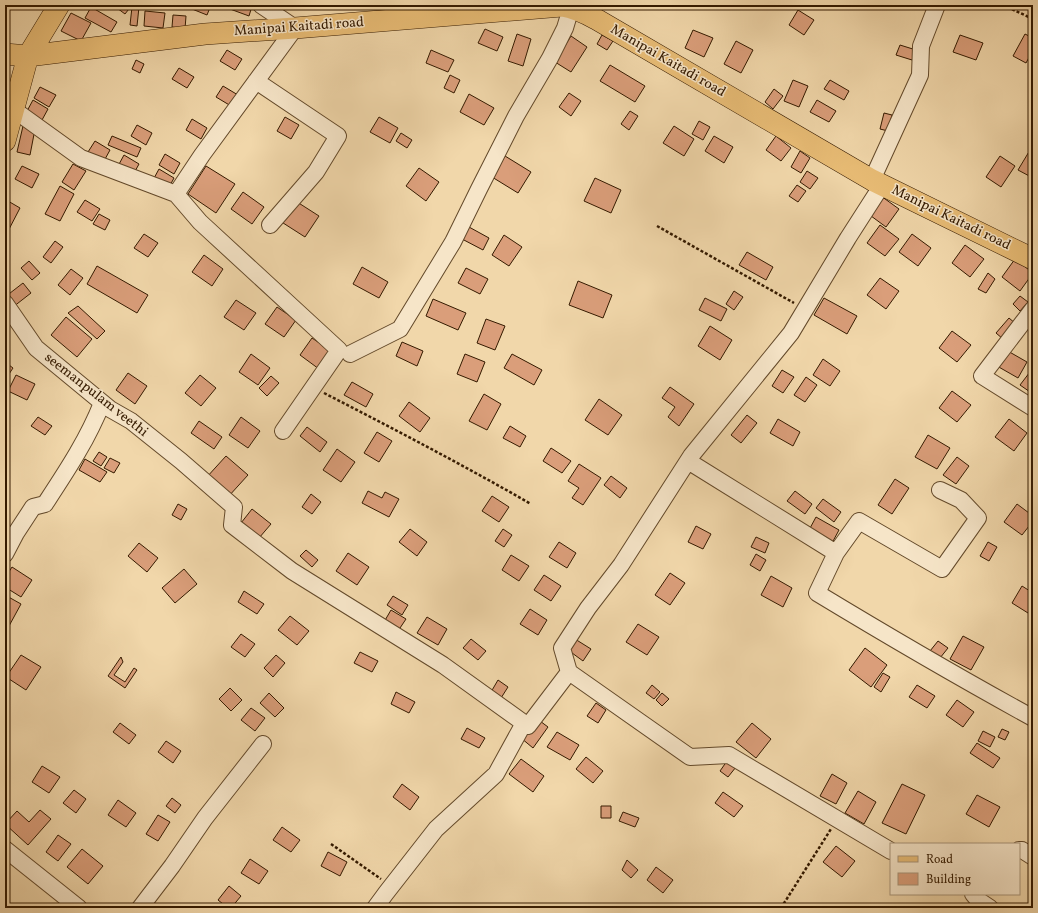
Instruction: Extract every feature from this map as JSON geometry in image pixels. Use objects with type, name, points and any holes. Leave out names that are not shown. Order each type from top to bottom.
[{"type":"main road","points":[[5,141],[28,56],[59,5]]},
{"type":"main road","name":"Manipai Kaitadi road","points":[[5,54],[28,56],[205,34],[562,6],[573,7],[877,182],[1033,258]]},
{"type":"street","points":[[176,194],[202,155],[295,28],[261,5]]},
{"type":"street","points":[[890,849],[729,755],[690,757],[569,672],[562,648],[588,608],[621,565],[688,461],[791,333],[848,238],[877,182],[920,75],[921,46],[937,5]]},
{"type":"street","points":[[350,354],[400,329],[454,242],[516,116],[550,58],[565,28],[573,7]]},
{"type":"street","points":[[256,81],[338,136],[316,172],[270,225]]},
{"type":"street","points":[[13,109],[81,158],[176,194],[200,222],[339,350],[283,431]]},
{"type":"street","name":"seemanpulam veethi","points":[[5,303],[36,348],[102,403],[131,421],[181,461],[234,507],[232,525],[292,570],[443,665],[524,724]]},
{"type":"street","points":[[1033,309],[982,376],[1033,408]]},
{"type":"street","points":[[5,554],[16,533],[33,507],[45,504],[74,458],[98,414],[102,403]]},
{"type":"street","points":[[688,461],[836,554]]},
{"type":"street","points":[[940,490],[961,500],[978,518],[942,569],[859,521],[836,554],[818,593],[981,690],[1033,718]]},
{"type":"street","points":[[375,908],[436,829],[496,774],[524,724],[528,726],[569,672]]},
{"type":"street","points":[[140,908],[172,866],[205,818],[263,744]]},
{"type":"street","points":[[5,849],[79,908]]},
{"type":"street","points":[[1020,850],[1033,857]]},
{"type":"street","points":[[974,895],[978,900],[990,908]]},
{"type":"path","points":[[1003,5],[1033,19]]},
{"type":"path","points":[[657,226],[805,309]]},
{"type":"path","points":[[313,387],[497,484],[531,504]]},
{"type":"path","points":[[781,908],[838,819]]},
{"type":"path","points":[[331,844],[391,887]]},
{"type":"building","points":[[119,5],[132,5],[125,14],[117,8]]},
{"type":"building","points":[[194,5],[211,5],[207,15],[192,9]]},
{"type":"building","points":[[231,5],[252,6],[249,16],[230,9]]},
{"type":"building","points":[[91,7],[117,22],[111,32],[85,18]]},
{"type":"building","points":[[132,7],[139,7],[137,26],[130,25]]},
{"type":"building","points":[[798,10],[814,20],[804,35],[789,25]]},
{"type":"building","points":[[145,11],[165,13],[163,28],[144,26]]},
{"type":"building","points":[[71,13],[91,23],[81,41],[61,31]]},
{"type":"building","points":[[173,15],[186,16],[185,29],[172,27]]},
{"type":"building","points":[[485,29],[503,37],[497,51],[478,43]]},
{"type":"building","points":[[693,30],[713,38],[704,57],[685,48]]},
{"type":"building","points":[[517,34],[531,39],[523,66],[508,61]]},
{"type":"building","points":[[1025,34],[1033,38],[1033,50],[1026,63],[1013,56]]},
{"type":"building","points":[[602,35],[613,41],[607,50],[597,44]]},
{"type":"building","points":[[960,35],[983,43],[976,60],[953,52]]},
{"type":"building","points":[[571,36],[587,47],[571,72],[555,62]]},
{"type":"building","points":[[736,41],[753,50],[741,73],[724,64]]},
{"type":"building","points":[[900,45],[916,50],[912,60],[896,55]]},
{"type":"building","points":[[227,50],[242,59],[235,70],[220,61]]},
{"type":"building","points":[[431,50],[454,60],[448,72],[426,63]]},
{"type":"building","points":[[136,60],[144,64],[140,73],[132,69]]},
{"type":"building","points":[[610,65],[645,86],[635,102],[600,81]]},
{"type":"building","points":[[179,68],[194,77],[187,88],[172,79]]},
{"type":"building","points":[[450,75],[460,80],[454,93],[444,88]]},
{"type":"building","points":[[793,80],[808,86],[799,107],[784,101]]},
{"type":"building","points":[[830,80],[849,91],[844,100],[824,89]]},
{"type":"building","points":[[223,86],[238,95],[231,106],[216,97]]},
{"type":"building","points":[[40,87],[56,95],[49,107],[34,98]]},
{"type":"building","points":[[774,89],[783,96],[773,109],[765,102]]},
{"type":"building","points":[[569,93],[581,101],[571,116],[559,107]]},
{"type":"building","points":[[469,94],[494,108],[484,125],[460,112]]},
{"type":"building","points":[[33,100],[48,109],[42,120],[27,111]]},
{"type":"building","points":[[817,100],[836,111],[829,122],[810,112]]},
{"type":"building","points":[[630,111],[638,116],[629,130],[621,124]]},
{"type":"building","points":[[884,113],[892,115],[888,131],[880,129]]},
{"type":"building","points":[[285,117],[299,125],[291,139],[277,131]]},
{"type":"building","points":[[379,117],[398,128],[390,143],[370,132]]},
{"type":"building","points":[[192,119],[207,128],[201,139],[186,130]]},
{"type":"building","points":[[699,121],[710,127],[703,140],[692,134]]},
{"type":"building","points":[[137,125],[152,133],[146,145],[131,136]]},
{"type":"building","points":[[23,126],[35,129],[30,155],[17,152]]},
{"type":"building","points":[[674,126],[694,139],[684,156],[663,143]]},
{"type":"building","points":[[401,133],[412,140],[407,148],[396,141]]},
{"type":"building","points":[[112,136],[141,148],[137,157],[108,145]]},
{"type":"building","points":[[714,136],[733,147],[724,163],[705,151]]},
{"type":"building","points":[[776,136],[791,148],[781,161],[766,150]]},
{"type":"building","points":[[95,141],[110,150],[104,161],[88,152]]},
{"type":"building","points":[[1033,145],[1033,178],[1018,170]]},
{"type":"building","points":[[800,151],[810,158],[801,173],[791,167]]},
{"type":"building","points":[[165,154],[180,163],[174,174],[159,165]]},
{"type":"building","points":[[124,155],[139,164],[133,175],[118,166]]},
{"type":"building","points":[[505,156],[531,172],[518,193],[492,177]]},
{"type":"building","points":[[1000,156],[1015,166],[1001,187],[986,177]]},
{"type":"building","points":[[73,164],[86,171],[74,190],[62,182]]},
{"type":"building","points":[[22,166],[39,174],[32,188],[15,179]]},
{"type":"building","points":[[206,166],[235,184],[216,213],[188,194]]},
{"type":"building","points":[[419,168],[439,182],[426,201],[406,186]]},
{"type":"building","points":[[159,169],[174,178],[168,189],[153,180]]},
{"type":"building","points":[[807,171],[818,178],[810,189],[800,182]]},
{"type":"building","points":[[595,178],[621,190],[611,213],[584,201]]},
{"type":"building","points":[[797,185],[806,191],[798,202],[789,196]]},
{"type":"building","points":[[60,186],[74,194],[60,221],[45,214]]},
{"type":"building","points":[[243,192],[264,207],[252,224],[231,209]]},
{"type":"building","points":[[881,196],[899,209],[886,227],[867,213]]},
{"type":"building","points":[[85,200],[100,209],[92,221],[77,212]]},
{"type":"building","points":[[294,200],[319,216],[305,237],[280,221]]},
{"type":"building","points":[[8,201],[20,208],[6,235],[5,207]]},
{"type":"building","points":[[99,214],[110,220],[105,230],[93,224]]},
{"type":"building","points":[[880,225],[899,239],[885,256],[867,243]]},
{"type":"building","points":[[469,227],[489,238],[483,250],[462,239]]},
{"type":"building","points":[[144,234],[158,243],[148,257],[134,248]]},
{"type":"building","points":[[912,234],[931,248],[918,266],[899,252]]},
{"type":"building","points":[[504,235],[522,247],[509,266],[492,255]]},
{"type":"building","points":[[55,241],[63,247],[51,263],[43,257]]},
{"type":"building","points":[[965,245],[984,259],[970,277],[952,263]]},
{"type":"building","points":[[747,252],[773,267],[766,280],[739,265]]},
{"type":"building","points":[[204,255],[223,269],[212,286],[192,272]]},
{"type":"building","points":[[1015,259],[1033,273],[1020,291],[1002,277]]},
{"type":"building","points":[[29,261],[40,273],[32,280],[21,268]]},
{"type":"building","points":[[97,266],[148,295],[137,313],[87,284]]},
{"type":"building","points":[[362,267],[388,282],[379,298],[353,284]]},
{"type":"building","points":[[466,268],[488,279],[480,294],[458,283]]},
{"type":"building","points":[[71,269],[83,278],[70,295],[58,285]]},
{"type":"building","points":[[988,273],[995,279],[986,293],[978,289]]},
{"type":"building","points":[[880,278],[899,291],[886,309],[867,295]]},
{"type":"building","points":[[578,281],[612,295],[603,318],[569,305]]},
{"type":"building","points":[[23,283],[31,293],[13,307],[5,297]]},
{"type":"building","points":[[734,291],[743,297],[734,310],[726,304]]},
{"type":"building","points":[[1020,296],[1028,302],[1020,311],[1013,304]]},
{"type":"building","points":[[705,298],[727,309],[721,321],[699,310]]},
{"type":"building","points":[[824,298],[857,316],[847,334],[814,315]]},
{"type":"building","points":[[433,299],[466,313],[458,330],[426,316]]},
{"type":"building","points":[[236,300],[256,313],[244,330],[224,317]]},
{"type":"building","points":[[78,306],[105,331],[97,339],[68,313]]},
{"type":"building","points":[[277,307],[296,320],[284,337],[265,324]]},
{"type":"building","points":[[66,317],[92,339],[77,357],[51,335]]},
{"type":"building","points":[[1009,318],[1016,324],[1003,339],[996,333]]},
{"type":"building","points":[[486,319],[505,326],[495,350],[477,343]]},
{"type":"building","points":[[710,326],[732,340],[720,360],[698,346]]},
{"type":"building","points":[[952,331],[971,345],[957,362],[939,348]]},
{"type":"building","points":[[312,338],[331,351],[319,369],[300,355]]},
{"type":"building","points":[[402,342],[423,351],[417,366],[396,356]]},
{"type":"building","points":[[1006,350],[1027,362],[1018,378],[997,366]]},
{"type":"building","points":[[251,354],[270,368],[258,385],[239,372]]},
{"type":"building","points":[[465,354],[485,362],[477,382],[457,374]]},
{"type":"building","points":[[512,354],[542,370],[534,385],[504,368]]},
{"type":"building","points":[[823,359],[840,371],[830,386],[813,375]]},
{"type":"building","points":[[5,362],[13,368],[5,380]]},
{"type":"building","points":[[1033,368],[1033,394],[1020,385]]},
{"type":"building","points":[[782,370],[794,377],[783,393],[772,386]]},
{"type":"building","points":[[128,373],[147,386],[135,404],[116,390]]},
{"type":"building","points":[[16,375],[35,384],[27,400],[8,391]]},
{"type":"building","points":[[200,375],[216,388],[201,406],[185,393]]},
{"type":"building","points":[[271,376],[279,383],[267,396],[259,388]]},
{"type":"building","points":[[806,377],[817,385],[805,402],[794,395]]},
{"type":"building","points":[[352,382],[373,394],[366,407],[344,395]]},
{"type":"building","points":[[670,387],[694,404],[679,426],[668,417],[675,407],[662,398]]},
{"type":"building","points":[[952,391],[971,405],[957,422],[939,408]]},
{"type":"building","points":[[484,394],[501,404],[487,430],[469,421]]},
{"type":"building","points":[[599,399],[622,415],[608,435],[585,420]]},
{"type":"building","points":[[409,402],[430,418],[420,432],[399,416]]},
{"type":"building","points":[[747,415],[757,423],[741,443],[731,435]]},
{"type":"building","points":[[38,417],[52,426],[45,435],[31,426]]},
{"type":"building","points":[[241,417],[260,431],[248,448],[229,435]]},
{"type":"building","points":[[778,419],[800,432],[793,446],[770,433]]},
{"type":"building","points":[[1009,419],[1027,433],[1014,451],[995,437]]},
{"type":"building","points":[[199,421],[222,437],[214,449],[191,433]]},
{"type":"building","points":[[510,426],[526,436],[520,447],[503,438]]},
{"type":"building","points":[[307,427],[327,442],[320,452],[300,436]]},
{"type":"building","points":[[377,432],[392,441],[379,462],[364,453]]},
{"type":"building","points":[[928,435],[950,448],[937,469],[915,457]]},
{"type":"building","points":[[551,448],[571,461],[562,473],[543,461]]},
{"type":"building","points":[[337,449],[355,462],[341,482],[323,470]]},
{"type":"building","points":[[99,452],[107,457],[101,466],[93,461]]},
{"type":"building","points":[[226,456],[248,475],[228,497],[206,478]]},
{"type":"building","points":[[957,457],[969,466],[956,484],[943,475]]},
{"type":"building","points":[[110,458],[120,463],[114,473],[104,468]]},
{"type":"building","points":[[85,459],[107,472],[100,482],[79,470]]},
{"type":"building","points":[[579,464],[601,478],[583,505],[572,498],[579,488],[568,481]]},
{"type":"building","points":[[611,476],[627,488],[620,498],[604,485]]},
{"type":"building","points":[[895,479],[909,488],[892,514],[878,505]]},
{"type":"building","points":[[368,491],[382,498],[385,492],[399,499],[389,517],[362,503]]},
{"type":"building","points":[[795,491],[812,504],[805,514],[787,501]]},
{"type":"building","points":[[311,494],[321,502],[312,514],[302,507]]},
{"type":"building","points":[[492,496],[509,507],[499,522],[482,511]]},
{"type":"building","points":[[823,499],[841,512],[834,522],[816,508]]},
{"type":"building","points":[[178,504],[187,509],[181,520],[172,515]]},
{"type":"building","points":[[1017,504],[1033,516],[1033,521],[1022,535],[1004,522]]},
{"type":"building","points":[[252,509],[271,524],[259,538],[241,523]]},
{"type":"building","points":[[816,517],[839,530],[832,543],[809,530]]},
{"type":"building","points":[[696,526],[711,534],[703,549],[688,542]]},
{"type":"building","points":[[410,529],[427,542],[417,556],[399,542]]},
{"type":"building","points":[[503,529],[512,535],[504,547],[495,541]]},
{"type":"building","points":[[756,537],[769,543],[765,553],[751,547]]},
{"type":"building","points":[[559,542],[576,553],[567,568],[549,557]]},
{"type":"building","points":[[988,542],[997,547],[989,561],[980,556]]},
{"type":"building","points":[[139,543],[158,558],[147,572],[128,556]]},
{"type":"building","points":[[306,550],[318,560],[312,567],[300,556]]},
{"type":"building","points":[[348,553],[369,567],[357,585],[336,571]]},
{"type":"building","points":[[756,554],[766,560],[760,571],[750,565]]},
{"type":"building","points":[[511,555],[529,566],[519,581],[502,570]]},
{"type":"building","points":[[12,567],[32,580],[21,597],[5,587],[5,578]]},
{"type":"building","points":[[184,569],[197,584],[175,603],[162,588]]},
{"type":"building","points":[[670,573],[685,583],[670,605],[655,595]]},
{"type":"building","points":[[544,575],[561,586],[551,601],[534,590]]},
{"type":"building","points":[[771,576],[792,588],[783,607],[761,595]]},
{"type":"building","points":[[1022,586],[1033,593],[1033,605],[1028,613],[1012,603]]},
{"type":"building","points":[[244,591],[264,604],[257,614],[238,602]]},
{"type":"building","points":[[5,595],[21,604],[9,626],[5,624]]},
{"type":"building","points":[[393,596],[408,605],[402,615],[387,605]]},
{"type":"building","points":[[530,609],[547,620],[538,635],[520,624]]},
{"type":"building","points":[[391,610],[406,619],[398,631],[384,622]]},
{"type":"building","points":[[290,616],[309,631],[297,645],[278,630]]},
{"type":"building","points":[[427,617],[447,629],[438,645],[417,633]]},
{"type":"building","points":[[638,624],[659,637],[647,655],[626,642]]},
{"type":"building","points":[[241,634],[255,644],[245,657],[231,647]]},
{"type":"building","points":[[963,636],[984,647],[971,670],[950,659]]},
{"type":"building","points":[[471,639],[486,651],[478,660],[463,648]]},
{"type":"building","points":[[575,639],[591,649],[583,661],[568,650]]},
{"type":"building","points":[[938,641],[948,648],[940,658],[930,651]]},
{"type":"building","points":[[865,648],[887,665],[871,687],[849,670]]},
{"type":"building","points":[[360,652],[378,661],[372,672],[354,663]]},
{"type":"building","points":[[21,655],[41,667],[26,690],[6,677]]},
{"type":"building","points":[[276,655],[285,663],[273,677],[264,668]]},
{"type":"building","points":[[121,657],[123,662],[114,675],[125,682],[134,668],[137,670],[125,688],[108,676]]},
{"type":"building","points":[[883,673],[890,677],[881,692],[874,687]]},
{"type":"building","points":[[498,680],[508,687],[501,698],[491,692]]},
{"type":"building","points":[[652,685],[660,692],[654,699],[646,693]]},
{"type":"building","points":[[917,685],[935,696],[927,708],[909,697]]},
{"type":"building","points":[[230,688],[242,700],[231,711],[219,699]]},
{"type":"building","points":[[396,692],[415,702],[409,713],[391,704]]},
{"type":"building","points":[[269,693],[284,708],[275,717],[260,703]]},
{"type":"building","points":[[662,693],[669,699],[662,706],[656,700]]},
{"type":"building","points":[[957,700],[974,712],[963,727],[946,715]]},
{"type":"building","points":[[596,703],[606,710],[598,723],[587,716]]},
{"type":"building","points":[[251,708],[265,718],[255,731],[241,720]]},
{"type":"building","points":[[536,718],[548,727],[533,748],[521,738]]},
{"type":"building","points":[[120,723],[136,735],[129,744],[113,732]]},
{"type":"building","points":[[752,723],[771,739],[756,758],[736,742]]},
{"type":"building","points":[[467,728],[485,738],[479,748],[461,739]]},
{"type":"building","points":[[1002,729],[1009,732],[1005,740],[998,737]]},
{"type":"building","points":[[983,731],[995,737],[990,747],[978,741]]},
{"type":"building","points":[[557,732],[579,745],[570,760],[547,747]]},
{"type":"building","points":[[166,741],[181,751],[173,763],[158,752]]},
{"type":"building","points":[[977,743],[1000,758],[993,768],[970,753]]},
{"type":"building","points":[[586,757],[603,771],[593,783],[576,769]]},
{"type":"building","points":[[521,759],[544,776],[533,792],[509,774]]},
{"type":"building","points":[[727,761],[736,767],[728,777],[720,771]]},
{"type":"building","points":[[42,766],[60,777],[49,793],[32,782]]},
{"type":"building","points":[[832,774],[847,783],[836,804],[820,796]]},
{"type":"building","points":[[402,784],[419,797],[410,810],[393,797]]},
{"type":"building","points":[[902,784],[925,795],[906,834],[882,823]]},
{"type":"building","points":[[74,790],[86,799],[76,813],[63,803]]},
{"type":"building","points":[[858,791],[876,802],[864,824],[845,813]]},
{"type":"building","points":[[723,792],[743,806],[734,817],[715,803]]},
{"type":"building","points":[[977,795],[1000,807],[989,827],[966,814]]},
{"type":"building","points":[[172,798],[181,805],[175,813],[166,806]]},
{"type":"building","points":[[118,800],[136,813],[126,827],[108,815]]},
{"type":"building","points":[[601,806],[611,806],[611,818],[601,818]]},
{"type":"building","points":[[40,810],[51,819],[28,845],[5,824],[17,811],[29,822]]},
{"type":"building","points":[[623,812],[639,818],[635,827],[619,821]]},
{"type":"building","points":[[158,815],[170,822],[158,841],[146,834]]},
{"type":"building","points":[[282,827],[300,840],[291,852],[273,840]]},
{"type":"building","points":[[58,835],[71,844],[58,861],[46,852]]},
{"type":"building","points":[[836,846],[855,861],[842,877],[823,862]]},
{"type":"building","points":[[82,849],[103,866],[88,884],[67,867]]},
{"type":"building","points":[[328,852],[347,862],[340,876],[321,866]]},
{"type":"building","points":[[250,859],[268,871],[259,884],[241,873]]},
{"type":"building","points":[[627,860],[638,870],[631,878],[622,870]]},
{"type":"building","points":[[656,867],[673,880],[663,893],[647,880]]},
{"type":"building","points":[[229,886],[241,896],[231,908],[228,908],[218,900]]}]
